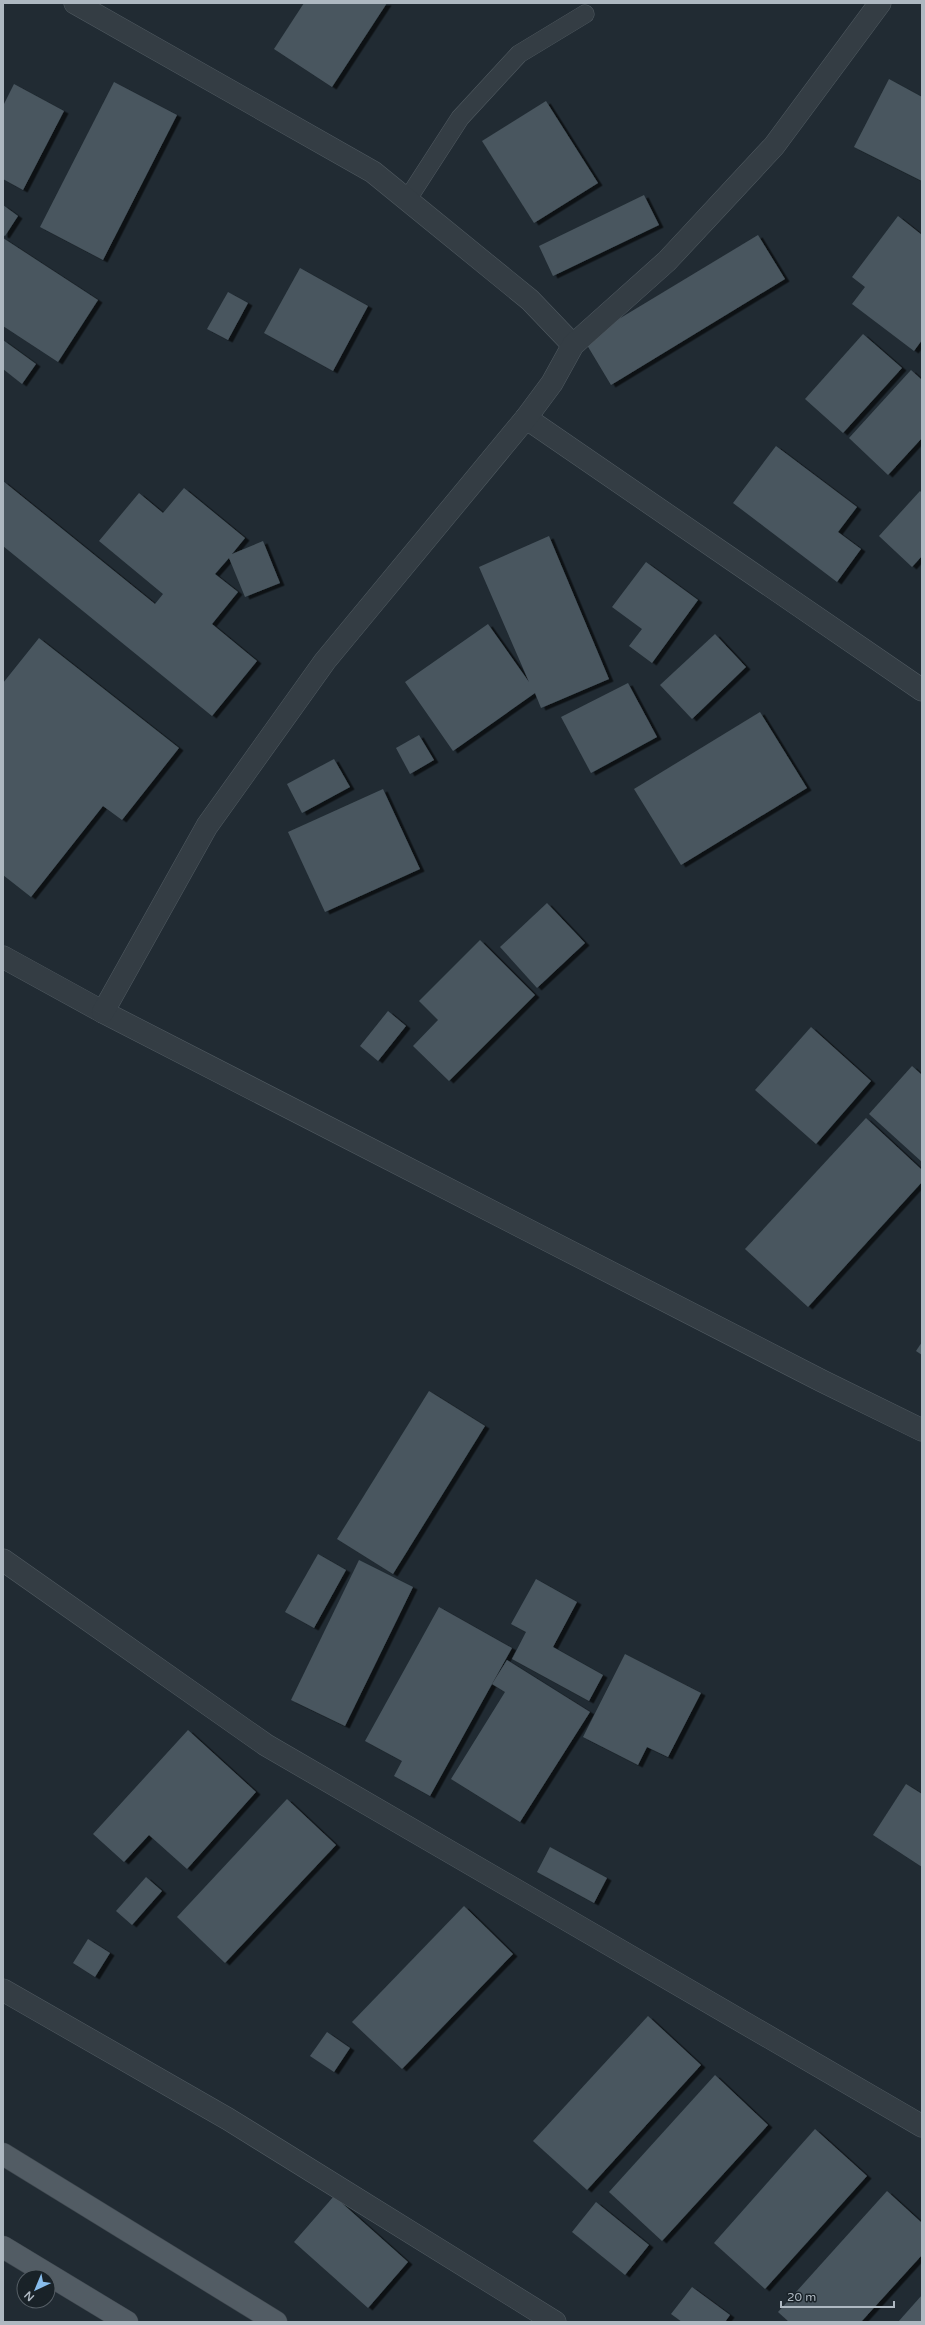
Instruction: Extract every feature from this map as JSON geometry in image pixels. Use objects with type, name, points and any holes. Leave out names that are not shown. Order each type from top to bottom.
[{"type":"main road","points":[[3,2154],[276,2322]]},
{"type":"main road","points":[[3,2246],[127,2322]]},
{"type":"street","points":[[75,3],[373,172],[530,300],[573,345]]},
{"type":"street","points":[[103,1012],[207,826],[325,661],[526,418],[552,383],[573,345],[667,262],[774,146],[880,3]]},
{"type":"street","points":[[526,418],[922,690]]},
{"type":"street","points":[[3,957],[103,1012],[822,1381],[922,1430]]},
{"type":"street","points":[[3,1560],[266,1745],[922,2126]]},
{"type":"street","points":[[3,1990],[228,2119],[555,2322]]},
{"type":"lane","points":[[407,200],[460,118],[519,54],[585,14]]},
{"type":"building","points":[[304,3],[387,3],[332,87],[274,49]]},
{"type":"building","points":[[889,79],[922,97],[922,181],[854,147]]},
{"type":"building","points":[[114,82],[177,115],[103,260],[40,227]]},
{"type":"building","points":[[14,84],[64,111],[23,190],[3,179],[3,106]]},
{"type":"building","points":[[546,101],[598,183],[534,223],[482,141]]},
{"type":"building","points":[[644,195],[659,225],[553,276],[539,246]]},
{"type":"building","points":[[3,205],[18,216],[5,236],[3,235]]},
{"type":"building","points":[[898,216],[922,235],[922,340],[914,351],[852,304],[865,287],[852,277]]},
{"type":"building","points":[[758,235],[785,279],[611,385],[584,340]]},
{"type":"building","points":[[3,238],[98,300],[58,362],[3,326]]},
{"type":"building","points":[[300,268],[368,306],[333,371],[264,333]]},
{"type":"building","points":[[228,292],[248,303],[228,340],[207,329]]},
{"type":"building","points":[[863,334],[902,368],[843,433],[805,399]]},
{"type":"building","points":[[3,340],[36,364],[22,384],[3,369]]},
{"type":"building","points":[[911,370],[922,380],[922,438],[888,475],[849,438]]},
{"type":"building","points":[[776,446],[857,507],[838,532],[861,549],[837,582],[733,503]]},
{"type":"building","points":[[3,481],[155,604],[163,594],[99,541],[139,493],[163,513],[184,488],[245,538],[232,554],[263,541],[280,583],[245,597],[229,558],[215,574],[238,592],[212,624],[257,661],[212,716],[3,546]]},
{"type":"building","points":[[920,491],[922,493],[922,556],[912,567],[879,536]]},
{"type":"building","points":[[549,536],[609,679],[541,708],[535,693],[453,751],[405,682],[488,624],[529,682],[479,567]]},
{"type":"building","points":[[646,562],[698,600],[652,663],[629,646],[642,629],[612,607]]},
{"type":"building","points":[[715,634],[746,667],[692,719],[660,685]]},
{"type":"building","points":[[39,638],[179,748],[122,820],[103,806],[31,897],[3,875],[3,683]]},
{"type":"building","points":[[628,683],[657,737],[591,773],[561,717]]},
{"type":"building","points":[[760,712],[807,788],[681,865],[634,789]]},
{"type":"building","points":[[419,735],[434,760],[410,774],[396,748]]},
{"type":"building","points":[[334,759],[350,787],[302,813],[287,784]]},
{"type":"building","points":[[383,789],[420,869],[325,912],[288,832]]},
{"type":"building","points":[[547,903],[585,943],[537,988],[500,947]]},
{"type":"building","points":[[480,940],[535,995],[449,1081],[413,1046],[438,1020],[419,1001]]},
{"type":"building","points":[[388,1011],[406,1026],[378,1061],[360,1046]]},
{"type":"building","points":[[811,1027],[871,1081],[816,1144],[755,1090]]},
{"type":"building","points":[[912,1066],[922,1075],[922,1162],[869,1114]]},
{"type":"building","points":[[866,1118],[922,1170],[922,1182],[808,1307],[745,1249]]},
{"type":"building","points":[[922,1342],[922,1355],[916,1351]]},
{"type":"building","points":[[429,1391],[485,1426],[393,1574],[337,1539]]},
{"type":"building","points":[[318,1554],[346,1570],[314,1628],[285,1612]]},
{"type":"building","points":[[359,1560],[413,1587],[345,1726],[291,1700]]},
{"type":"building","points":[[536,1579],[577,1602],[553,1647],[603,1675],[589,1701],[512,1659],[526,1632],[511,1624]]},
{"type":"building","points":[[439,1607],[512,1648],[430,1796],[394,1776],[402,1761],[365,1741]]},
{"type":"building","points":[[625,1654],[701,1693],[668,1757],[647,1747],[638,1765],[583,1737]]},
{"type":"building","points":[[507,1660],[590,1712],[520,1822],[451,1779],[505,1692],[492,1684]]},
{"type":"building","points":[[188,1730],[256,1792],[187,1869],[149,1835],[124,1862],[93,1834]]},
{"type":"building","points":[[906,1784],[922,1794],[922,1867],[873,1835]]},
{"type":"building","points":[[287,1799],[336,1845],[225,1963],[177,1917]]},
{"type":"building","points":[[550,1847],[607,1878],[594,1903],[537,1872]]},
{"type":"building","points":[[146,1877],[162,1891],[132,1925],[116,1911]]},
{"type":"building","points":[[464,1906],[513,1954],[402,2069],[352,2022]]},
{"type":"building","points":[[88,1939],[110,1953],[95,1977],[73,1963]]},
{"type":"building","points":[[648,2016],[701,2065],[587,2190],[533,2141]]},
{"type":"building","points":[[327,2032],[350,2048],[334,2072],[310,2056]]},
{"type":"building","points":[[715,2075],[768,2125],[662,2241],[609,2192]]},
{"type":"building","points":[[815,2129],[867,2176],[765,2289],[714,2243]]},
{"type":"building","points":[[887,2191],[922,2223],[922,2255],[861,2322],[789,2322],[778,2312]]},
{"type":"building","points":[[334,2196],[408,2262],[368,2308],[294,2242]]},
{"type":"building","points":[[596,2202],[649,2245],[625,2275],[572,2232]]},
{"type":"building","points":[[692,2287],[730,2315],[725,2322],[682,2322],[671,2314]]},
{"type":"building","points":[[922,2295],[922,2322],[898,2322]]}]
